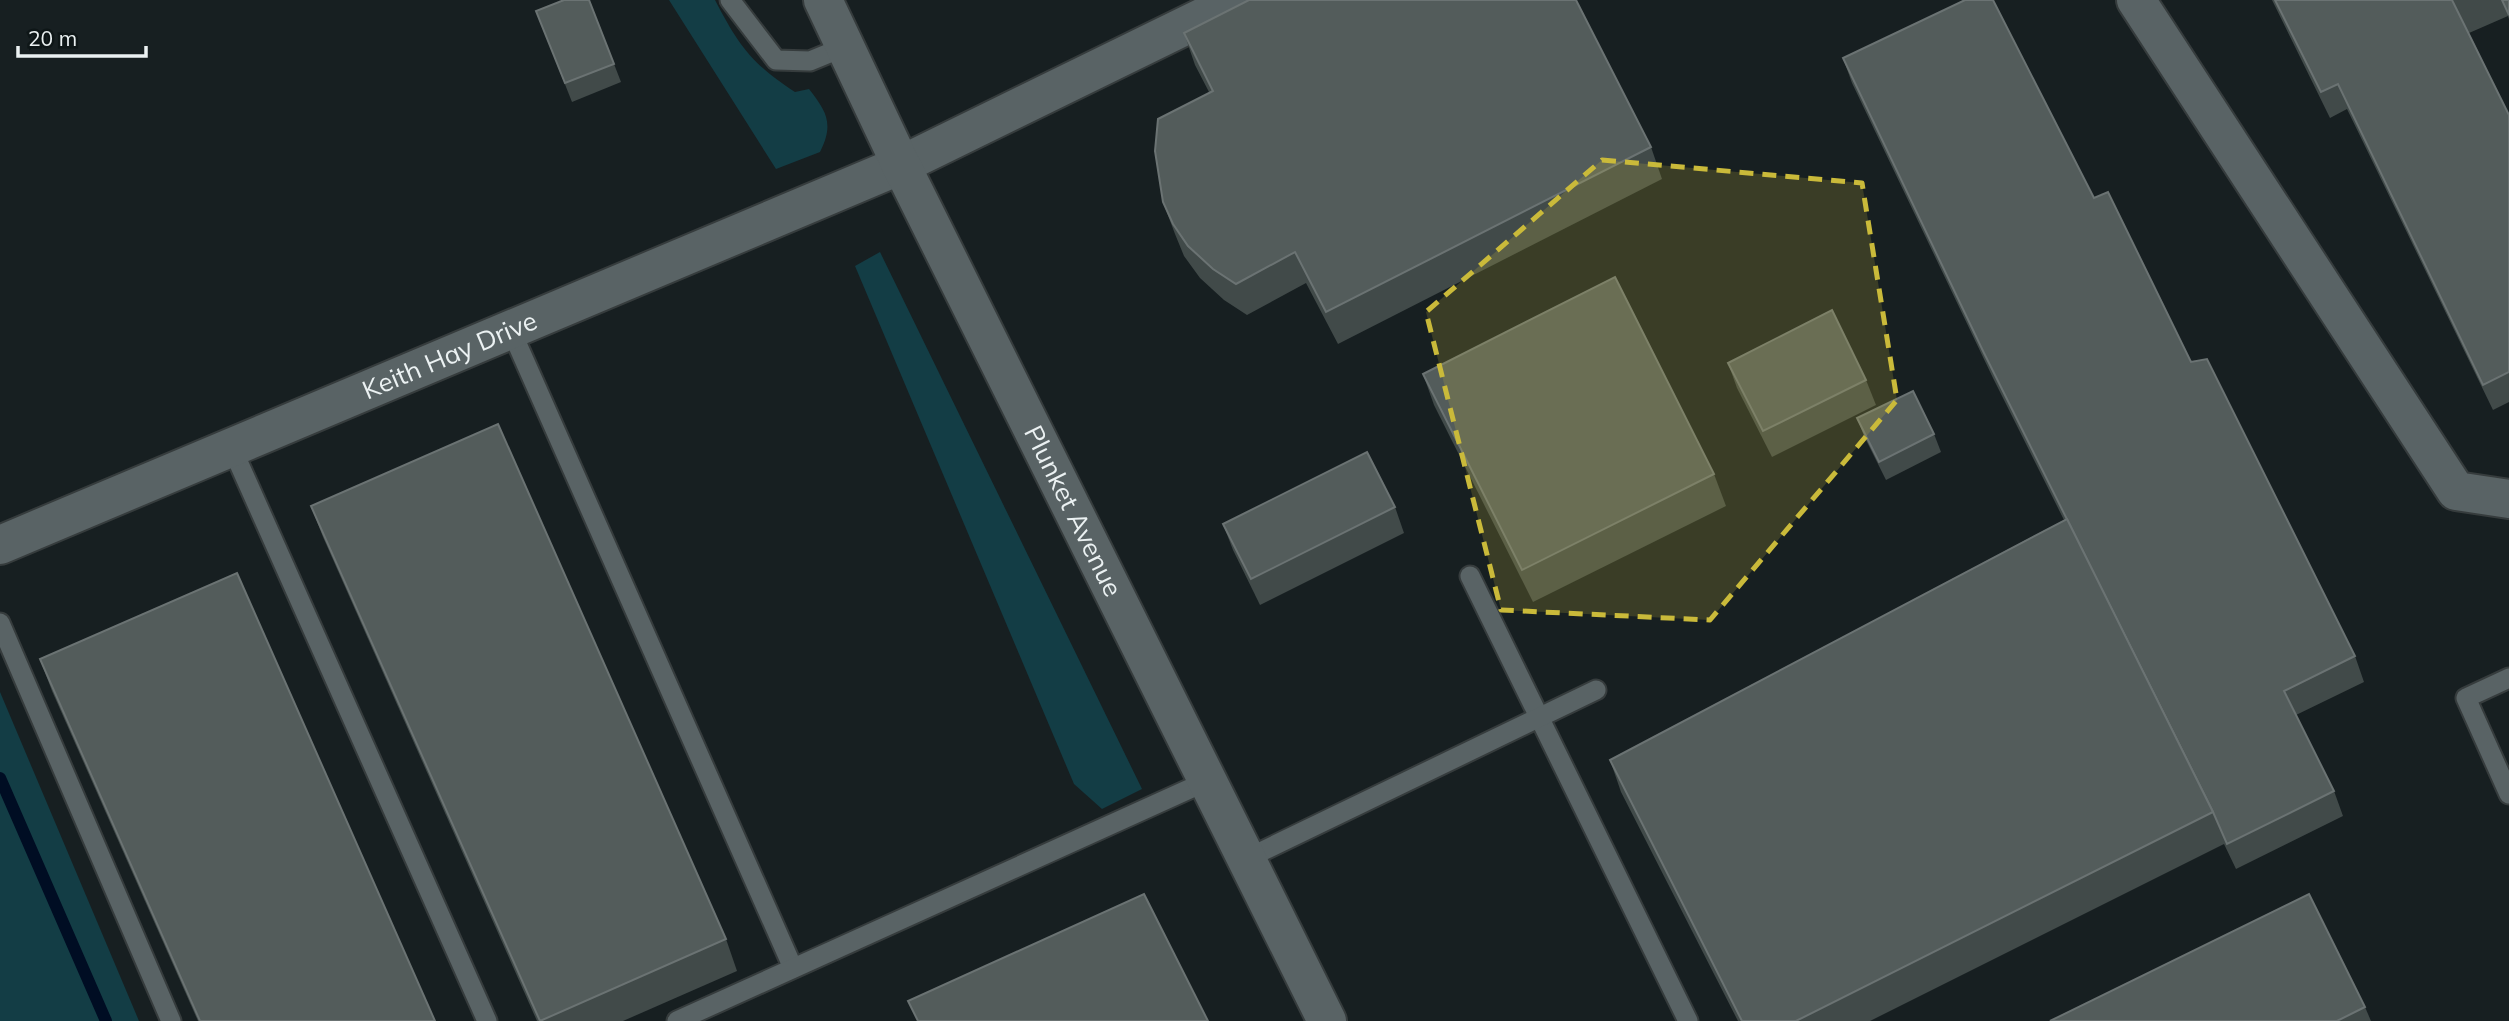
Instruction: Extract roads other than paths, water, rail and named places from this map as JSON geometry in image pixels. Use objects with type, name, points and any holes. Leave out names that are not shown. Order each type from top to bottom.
[{"type":"street","name":"Plunket Avenue","points":[[822,0],[1327,1021]]},
{"type":"street","name":"Keith Hay Drive","points":[[0,545],[901,164],[1238,0]]},
{"type":"street","points":[[2136,0],[2456,491],[2509,499]]},
{"type":"lane","points":[[730,0],[776,60],[810,61],[844,47]]},
{"type":"lane","points":[[511,330],[793,968]]},
{"type":"lane","points":[[232,448],[487,1021]]},
{"type":"lane","points":[[1470,576],[1688,1021]]},
{"type":"lane","points":[[0,623],[171,1021]]},
{"type":"lane","points":[[2509,678],[2466,698],[2509,794]]},
{"type":"lane","points":[[1246,859],[1596,690]]},
{"type":"lane","points":[[677,1021],[1207,781]]},
{"type":"waterway","points":[[0,778],[106,1021]]}]
